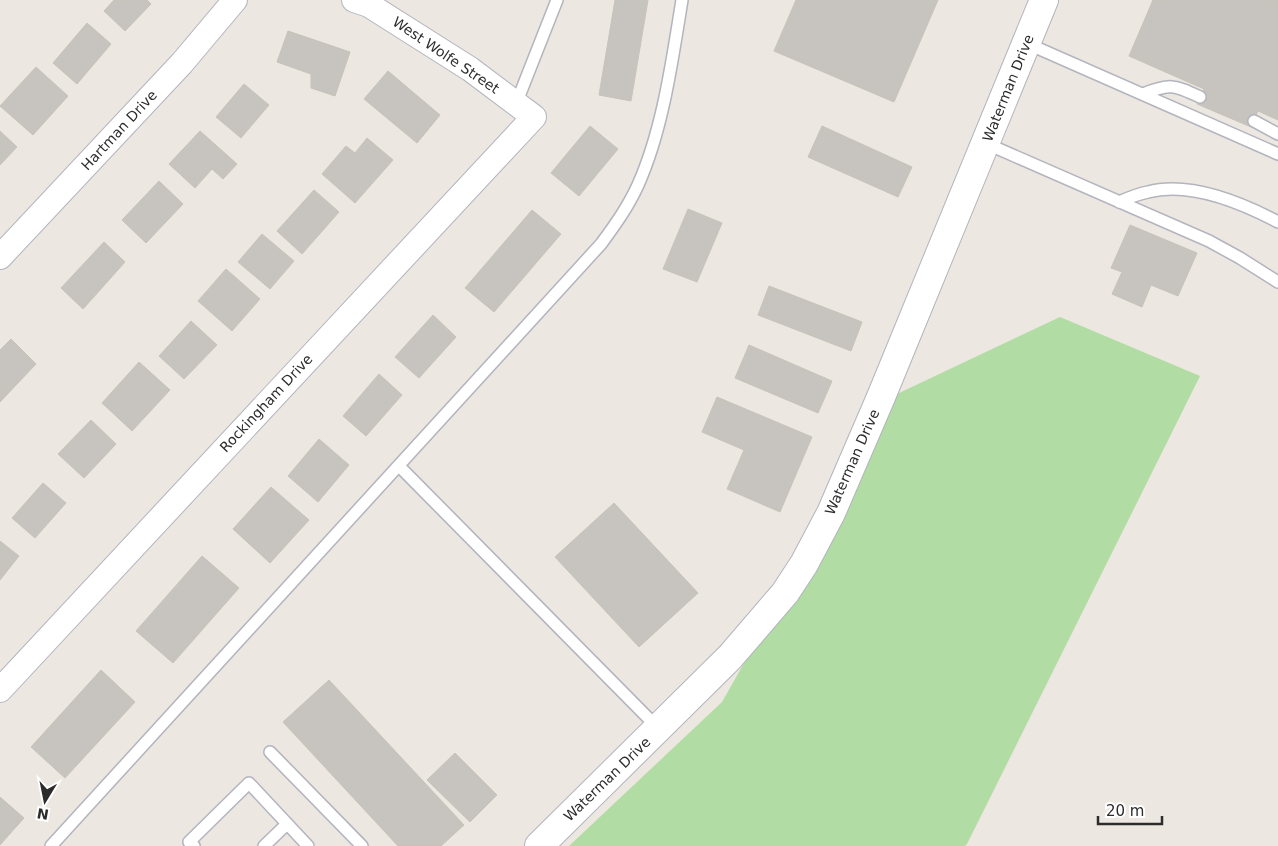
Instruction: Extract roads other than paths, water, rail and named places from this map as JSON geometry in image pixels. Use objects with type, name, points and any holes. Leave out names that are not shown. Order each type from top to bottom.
[{"type":"street","name":"Hartman Drive","points":[[0,257],[182,63],[235,0]]},
{"type":"street","name":"West Wolfe Street","points":[[354,0],[369,5],[470,69],[525,110]]},
{"type":"street","name":"Waterman Drive","points":[[539,846],[730,657],[785,593],[804,564],[830,512],[877,406],[1044,0]]},
{"type":"street","name":"Rockingham Drive","points":[[0,690],[525,110]]},
{"type":"lane","points":[[525,110],[557,0]]},
{"type":"lane","points":[[51,846],[601,244],[621,217],[638,186],[650,153],[664,99],[682,0]]},
{"type":"lane","points":[[1026,43],[1278,154]]},
{"type":"lane","points":[[1143,94],[1162,87],[1179,88],[1200,97]]},
{"type":"lane","points":[[1254,121],[1278,134]]},
{"type":"lane","points":[[985,143],[1209,241],[1278,282]]},
{"type":"lane","points":[[1119,202],[1150,191],[1169,190],[1202,193],[1240,203],[1278,222]]},
{"type":"lane","points":[[399,466],[659,729]]},
{"type":"lane","points":[[270,752],[362,846]]},
{"type":"lane","points":[[194,846],[189,842],[249,783],[308,846]]},
{"type":"lane","points":[[264,846],[287,824]]}]
